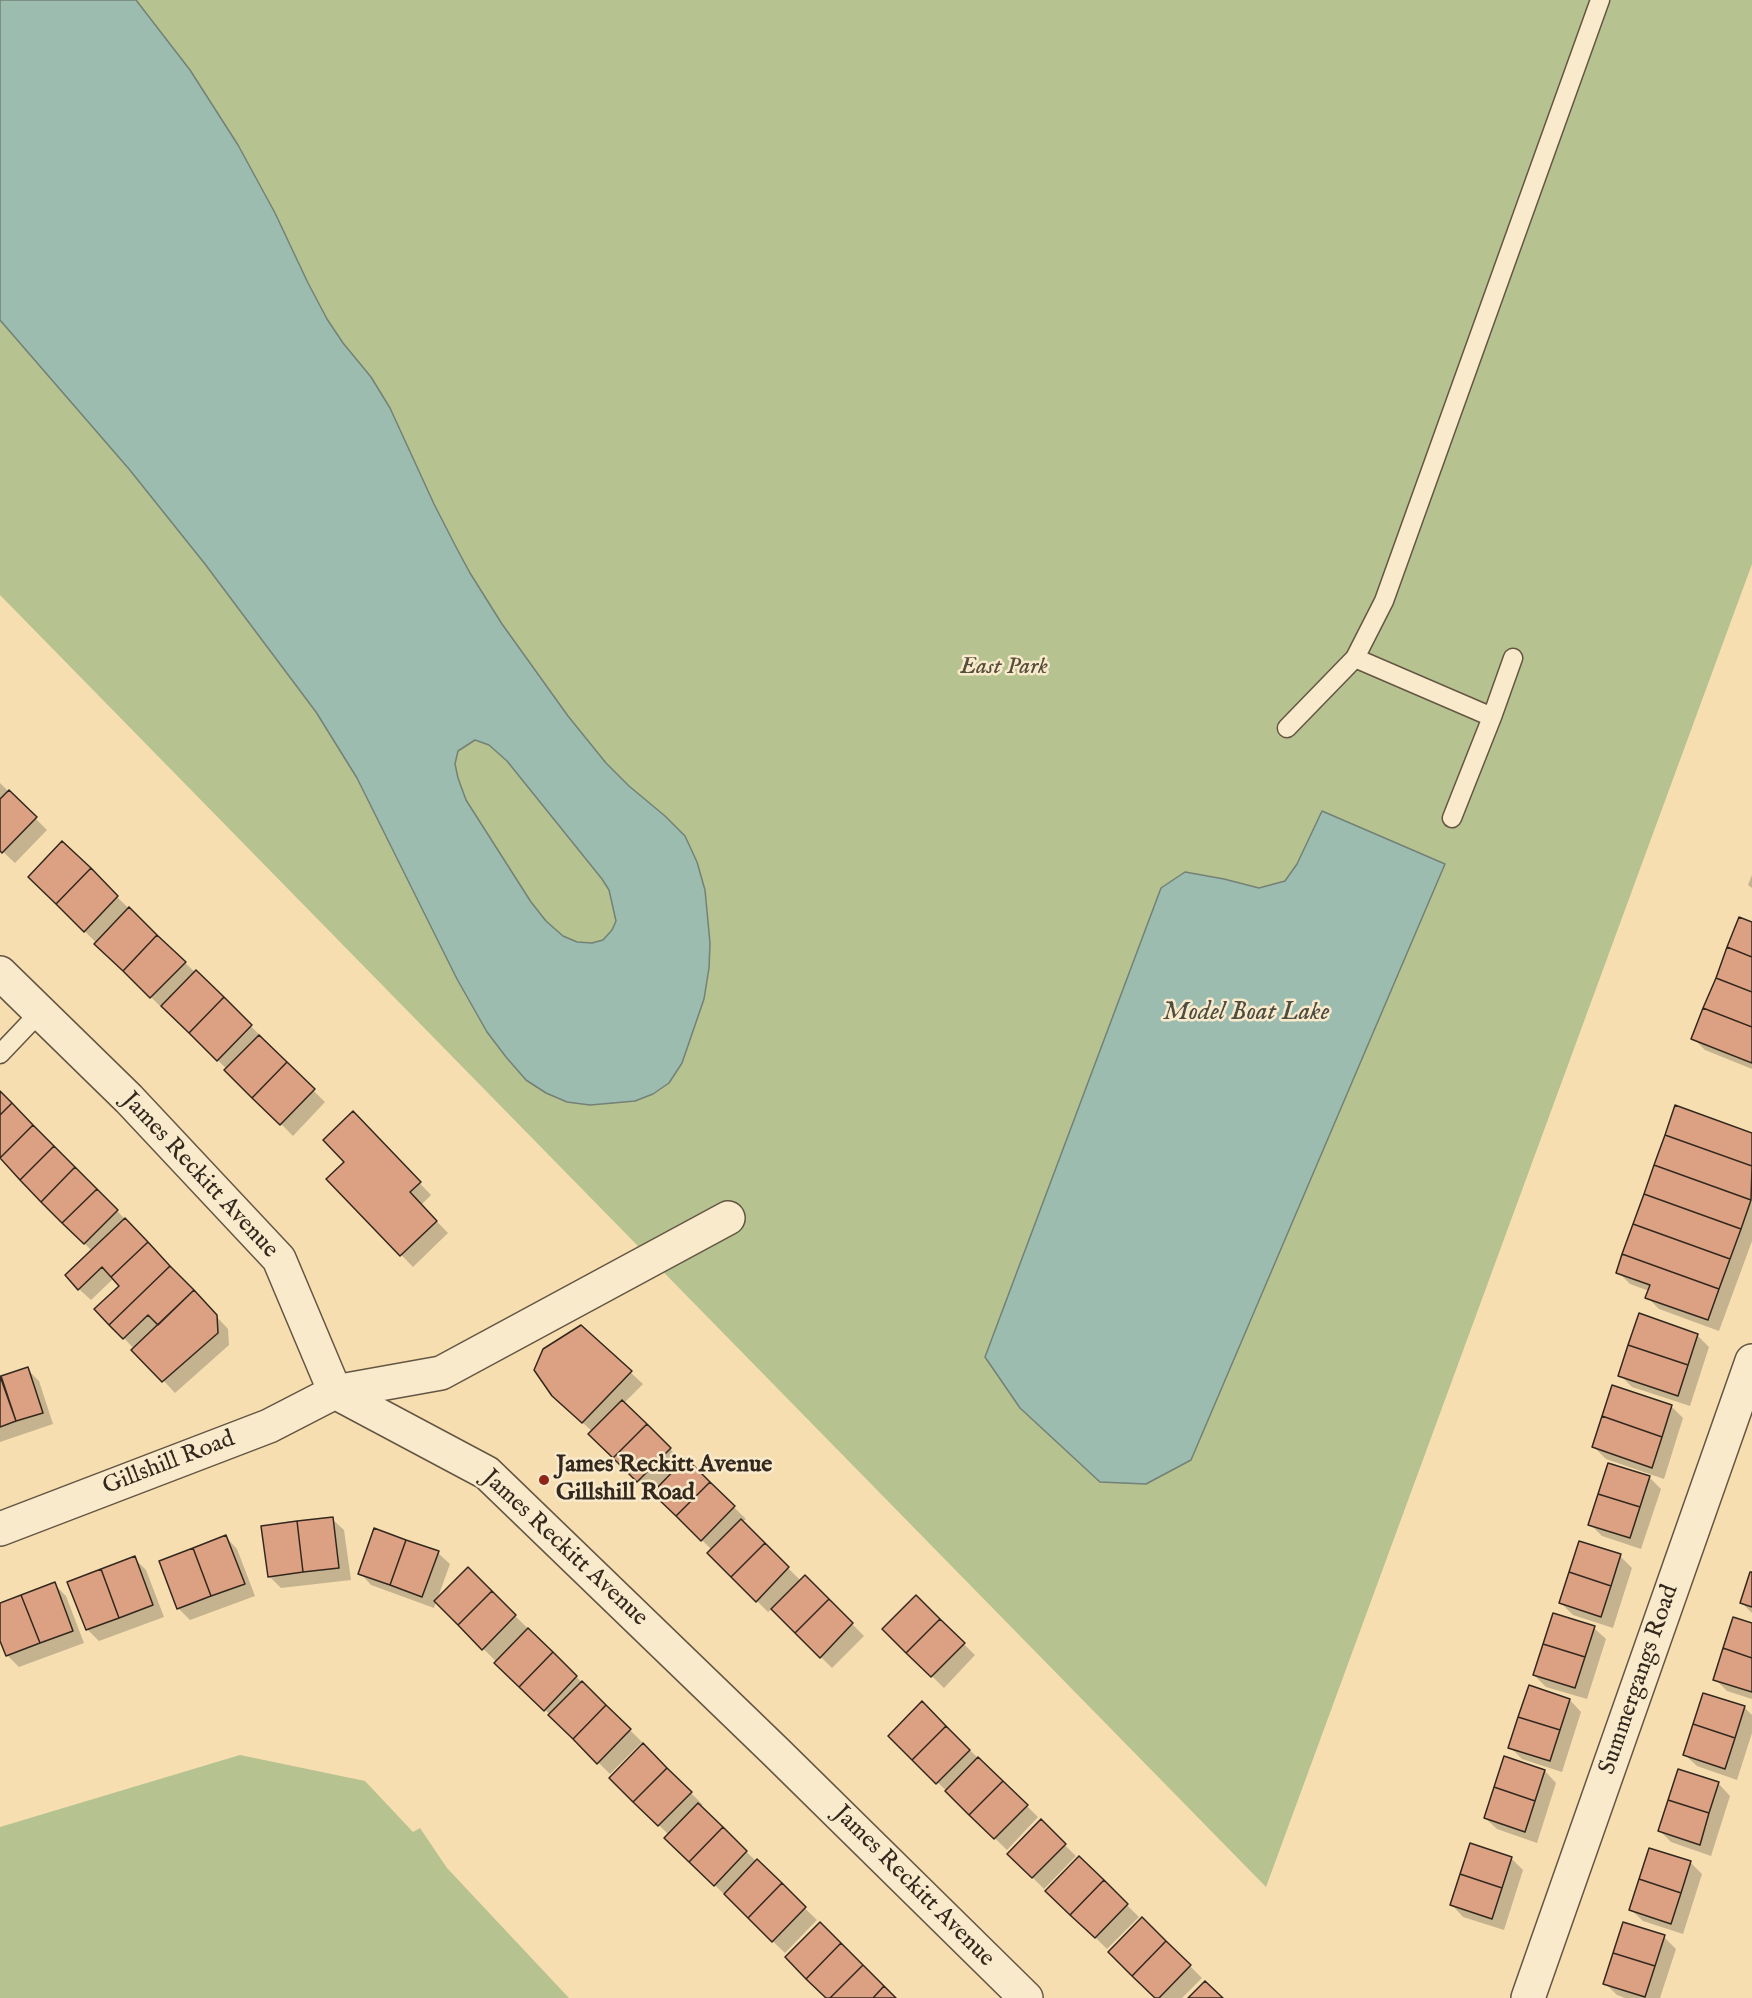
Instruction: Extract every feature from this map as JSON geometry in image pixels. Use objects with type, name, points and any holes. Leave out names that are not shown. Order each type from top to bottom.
[{"type":"street","name":"James Reckitt Avenue","points":[[0,973],[129,1100],[279,1259],[335,1392],[487,1473],[1026,1998]]},
{"type":"street","name":"Gillshill Road","points":[[0,1529],[269,1426],[335,1392],[441,1374],[728,1218]]},
{"type":"street","name":"Summergangs Road","points":[[1528,1998],[1752,1361]]},
{"type":"lane","points":[[1287,728],[1355,658],[1384,602],[1600,0]]},
{"type":"lane","points":[[1355,658],[1492,717]]},
{"type":"lane","points":[[1452,818],[1513,658]]},
{"type":"lane","points":[[0,1054],[40,1012]]},
{"type":"green space","name":"East Park","points":[[0,0],[1752,0],[1752,564],[1266,1887],[0,595]]},
{"type":"green space","points":[[240,1755],[365,1781],[413,1832],[420,1828],[447,1868],[569,1998],[0,1998],[0,1827]]},
{"type":"water","points":[[0,0],[136,0],[190,70],[238,145],[275,213],[327,319],[371,377],[390,408],[456,547],[502,624],[568,716],[606,763],[685,836],[697,862],[705,890],[710,943],[709,968],[704,999],[682,1063],[669,1083],[653,1094],[635,1101],[590,1105],[567,1102],[546,1093],[526,1080],[487,1032],[457,979],[357,778],[316,712],[205,564],[129,469],[0,320]],"holes":[[[475,740],[489,745],[507,761],[609,890],[616,921],[603,940],[592,943],[577,942],[563,936],[546,921],[531,902],[466,800],[455,764],[458,751]]]},
{"type":"water","name":"Model Boat Lake","points":[[1322,811],[1445,864],[1191,1460],[1146,1484],[1100,1482],[1020,1408],[985,1357],[1161,888],[1185,872],[1259,888],[1285,881],[1297,864]]},
{"type":"building","points":[[9,790],[37,817],[2,853],[0,851],[0,799]]},
{"type":"building","points":[[62,841],[91,868],[56,904],[28,877]]},
{"type":"building","points":[[91,868],[118,896],[84,932],[56,904]]},
{"type":"building","points":[[129,907],[157,935],[123,971],[94,944]]},
{"type":"building","points":[[1739,917],[1752,922],[1752,957],[1727,947]]},
{"type":"building","points":[[157,935],[186,962],[150,998],[123,971]]},
{"type":"building","points":[[1727,947],[1752,957],[1752,992],[1716,978]]},
{"type":"building","points":[[196,970],[224,997],[189,1033],[161,1006]]},
{"type":"building","points":[[1716,978],[1752,992],[1752,1027],[1703,1008]]},
{"type":"building","points":[[224,997],[252,1025],[217,1061],[189,1033]]},
{"type":"building","points":[[1703,1008],[1752,1027],[1752,1063],[1691,1039]]},
{"type":"building","points":[[259,1035],[287,1062],[252,1098],[224,1070]]},
{"type":"building","points":[[287,1062],[315,1089],[280,1125],[252,1098]]},
{"type":"building","points":[[0,1091],[12,1103],[0,1115]]},
{"type":"building","points":[[12,1103],[33,1125],[0,1158],[0,1115]]},
{"type":"building","points":[[1675,1105],[1752,1133],[1752,1166],[1665,1135]]},
{"type":"building","points":[[353,1111],[421,1182],[410,1192],[437,1221],[400,1256],[326,1179],[344,1162],[323,1140]]},
{"type":"building","points":[[33,1125],[54,1146],[20,1180],[0,1158]]},
{"type":"building","points":[[1665,1135],[1752,1166],[1751,1200],[1654,1165]]},
{"type":"building","points":[[54,1146],[75,1167],[41,1202],[20,1180]]},
{"type":"building","points":[[1654,1165],[1751,1200],[1741,1229],[1644,1194]]},
{"type":"building","points":[[75,1167],[97,1189],[62,1223],[41,1202]]},
{"type":"building","points":[[97,1189],[118,1210],[84,1244],[62,1223]]},
{"type":"building","points":[[1644,1194],[1741,1229],[1730,1259],[1633,1224]]},
{"type":"building","points":[[125,1218],[148,1242],[111,1277],[102,1267],[78,1290],[65,1275]]},
{"type":"building","points":[[1633,1224],[1730,1259],[1719,1289],[1622,1254]]},
{"type":"building","points":[[148,1242],[170,1266],[109,1325],[94,1309],[119,1286],[111,1277]]},
{"type":"building","points":[[1622,1254],[1719,1289],[1708,1320],[1645,1298],[1650,1285],[1616,1273]]},
{"type":"building","points":[[170,1266],[194,1290],[158,1325],[148,1315],[123,1339],[109,1325]]},
{"type":"building","points":[[194,1290],[217,1315],[218,1333],[162,1382],[131,1350]]},
{"type":"building","points":[[1639,1313],[1698,1334],[1688,1365],[1628,1345]]},
{"type":"building","points":[[581,1325],[632,1371],[582,1423],[552,1396],[534,1370],[543,1349]]},
{"type":"building","points":[[1628,1345],[1688,1365],[1678,1396],[1618,1376]]},
{"type":"building","points":[[28,1367],[43,1413],[16,1421],[1,1376]]},
{"type":"building","points":[[0,1376],[16,1421],[0,1427]]},
{"type":"building","points":[[1612,1385],[1672,1405],[1662,1437],[1602,1416]]},
{"type":"building","points":[[622,1400],[647,1424],[613,1458],[588,1434]]},
{"type":"building","points":[[1602,1416],[1662,1437],[1652,1468],[1592,1447]]},
{"type":"building","points":[[647,1424],[671,1448],[637,1482],[613,1458]]},
{"type":"building","points":[[686,1458],[710,1482],[676,1516],[652,1493]]},
{"type":"building","points":[[1608,1463],[1650,1476],[1640,1507],[1598,1494]]},
{"type":"building","points":[[710,1482],[735,1506],[701,1541],[676,1516]]},
{"type":"building","points":[[1598,1494],[1640,1507],[1630,1538],[1588,1525]]},
{"type":"building","points":[[333,1517],[339,1568],[303,1572],[297,1521]]},
{"type":"building","points":[[741,1519],[765,1543],[731,1577],[707,1553]]},
{"type":"building","points":[[297,1521],[303,1572],[268,1577],[261,1526]]},
{"type":"building","points":[[374,1528],[406,1540],[390,1585],[358,1574]]},
{"type":"building","points":[[226,1535],[245,1584],[211,1596],[193,1548]]},
{"type":"building","points":[[406,1540],[439,1551],[422,1597],[390,1585]]},
{"type":"building","points":[[1579,1541],[1621,1554],[1611,1586],[1569,1572]]},
{"type":"building","points":[[765,1543],[789,1567],[756,1602],[731,1577]]},
{"type":"building","points":[[193,1548],[211,1596],[177,1609],[159,1561]]},
{"type":"building","points":[[135,1556],[153,1605],[119,1618],[101,1569]]},
{"type":"building","points":[[468,1567],[492,1591],[458,1625],[434,1601]]},
{"type":"building","points":[[101,1569],[119,1618],[86,1630],[67,1582]]},
{"type":"building","points":[[1569,1572],[1611,1586],[1601,1617],[1559,1603]]},
{"type":"building","points":[[1750,1572],[1752,1572],[1752,1607],[1740,1603]]},
{"type":"building","points":[[805,1575],[829,1599],[795,1633],[771,1609]]},
{"type":"building","points":[[55,1582],[73,1631],[40,1643],[21,1595]]},
{"type":"building","points":[[492,1591],[516,1615],[482,1650],[458,1625]]},
{"type":"building","points":[[21,1595],[40,1643],[6,1656],[0,1641],[0,1603]]},
{"type":"building","points":[[916,1595],[940,1619],[906,1653],[882,1629]]},
{"type":"building","points":[[829,1599],[853,1623],[820,1658],[795,1633]]},
{"type":"building","points":[[1553,1613],[1595,1626],[1585,1657],[1543,1644]]},
{"type":"building","points":[[1733,1617],[1752,1623],[1752,1658],[1723,1648]]},
{"type":"building","points":[[940,1619],[965,1643],[931,1677],[906,1653]]},
{"type":"building","points":[[528,1628],[553,1652],[519,1687],[494,1663]]},
{"type":"building","points":[[1543,1644],[1585,1657],[1575,1688],[1533,1675]]},
{"type":"building","points":[[1723,1648],[1752,1658],[1752,1692],[1713,1680]]},
{"type":"building","points":[[553,1652],[577,1676],[544,1711],[519,1687]]},
{"type":"building","points":[[582,1681],[606,1705],[573,1739],[548,1715]]},
{"type":"building","points":[[1529,1685],[1570,1699],[1560,1730],[1518,1717]]},
{"type":"building","points":[[1703,1693],[1745,1706],[1735,1738],[1693,1724]]},
{"type":"building","points":[[922,1701],[946,1726],[912,1760],[888,1736]]},
{"type":"building","points":[[606,1705],[631,1729],[597,1764],[573,1739]]},
{"type":"building","points":[[1518,1717],[1560,1730],[1550,1761],[1508,1748]]},
{"type":"building","points":[[1693,1724],[1735,1738],[1725,1769],[1683,1755]]},
{"type":"building","points":[[946,1726],[970,1750],[936,1784],[912,1760]]},
{"type":"building","points":[[643,1743],[667,1768],[633,1802],[609,1778]]},
{"type":"building","points":[[1504,1756],[1545,1770],[1535,1801],[1494,1787]]},
{"type":"building","points":[[978,1757],[1003,1781],[969,1815],[945,1791]]},
{"type":"building","points":[[667,1768],[692,1792],[658,1826],[633,1802]]},
{"type":"building","points":[[1678,1769],[1719,1782],[1709,1813],[1668,1800]]},
{"type":"building","points":[[1003,1781],[1028,1805],[994,1839],[969,1815]]},
{"type":"building","points":[[1494,1787],[1535,1801],[1525,1832],[1484,1818]]},
{"type":"building","points":[[1668,1800],[1709,1813],[1700,1845],[1658,1831]]},
{"type":"building","points":[[698,1803],[723,1827],[689,1862],[664,1838]]},
{"type":"building","points":[[1041,1819],[1066,1844],[1032,1878],[1007,1854]]},
{"type":"building","points":[[723,1827],[747,1851],[714,1886],[689,1862]]},
{"type":"building","points":[[1470,1843],[1512,1857],[1502,1888],[1460,1874]]},
{"type":"building","points":[[1649,1848],[1691,1861],[1681,1893],[1639,1879]]},
{"type":"building","points":[[1079,1856],[1104,1880],[1070,1915],[1045,1891]]},
{"type":"building","points":[[757,1859],[782,1883],[748,1918],[724,1894]]},
{"type":"building","points":[[1460,1874],[1502,1888],[1492,1919],[1450,1905]]},
{"type":"building","points":[[1639,1879],[1681,1893],[1671,1924],[1629,1910]]},
{"type":"building","points":[[1104,1880],[1128,1904],[1095,1938],[1070,1915]]},
{"type":"building","points":[[782,1883],[806,1907],[772,1942],[748,1918]]},
{"type":"building","points":[[1142,1917],[1166,1941],[1132,1976],[1108,1952]]},
{"type":"building","points":[[820,1922],[841,1943],[806,1979],[785,1957]]},
{"type":"building","points":[[1623,1922],[1665,1935],[1655,1966],[1613,1953]]},
{"type":"building","points":[[1166,1941],[1191,1965],[1159,1998],[1155,1998],[1132,1976]]},
{"type":"building","points":[[841,1943],[863,1965],[830,1998],[826,1998],[806,1979]]},
{"type":"building","points":[[1613,1953],[1655,1966],[1645,1997],[1603,1984]]},
{"type":"building","points":[[863,1965],[884,1986],[873,1998],[830,1998]]},
{"type":"building","points":[[1205,1981],[1223,1998],[1188,1998]]},
{"type":"building","points":[[884,1986],[896,1998],[873,1998]]},
{"type":"place","name":"James Reckitt Avenue Gillshill Road","points":[[544,1480]]}]
